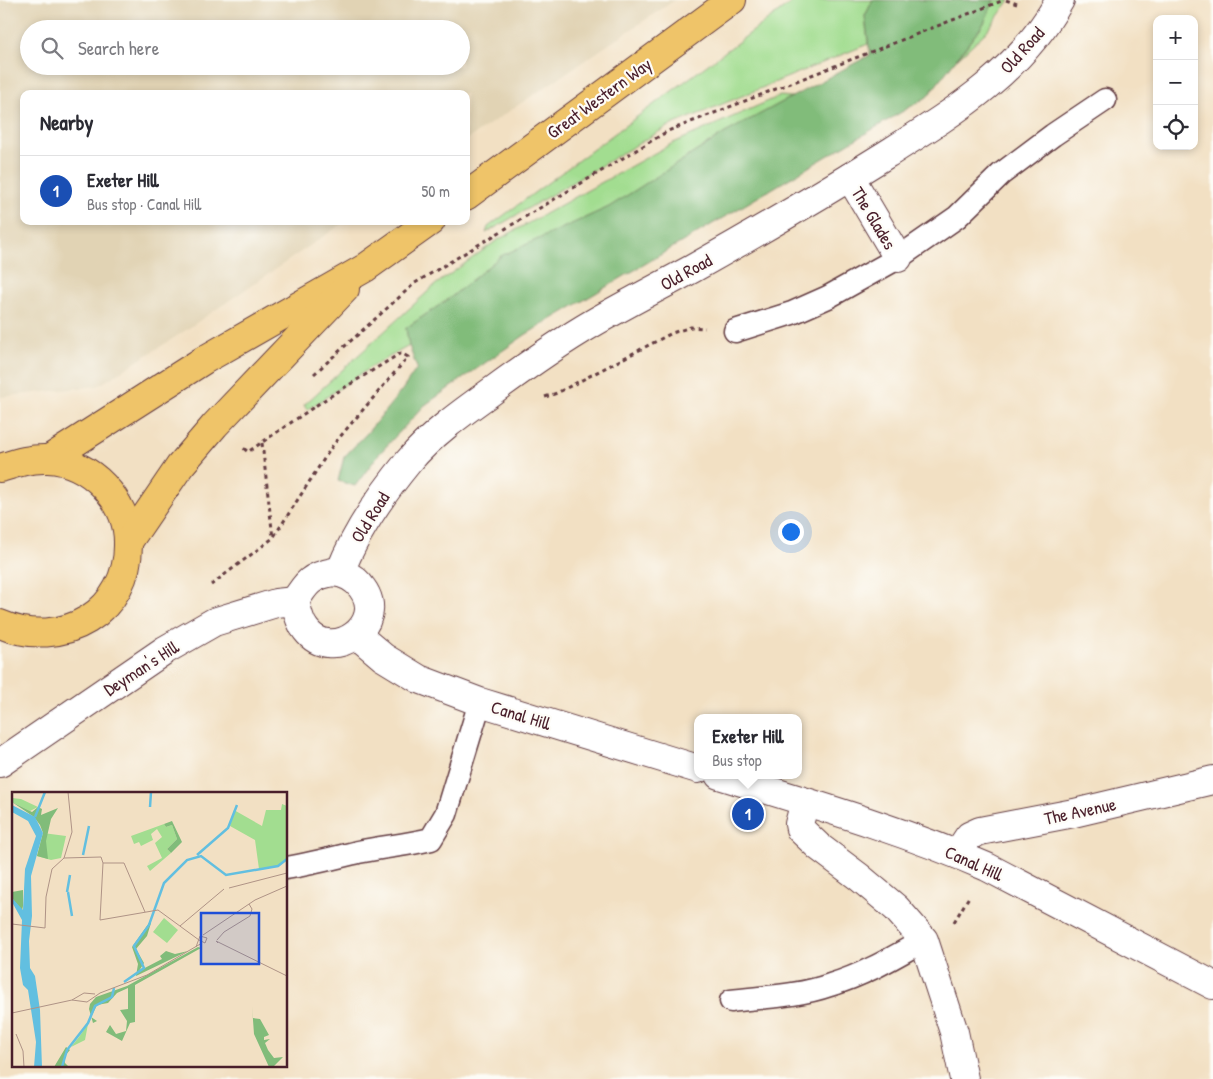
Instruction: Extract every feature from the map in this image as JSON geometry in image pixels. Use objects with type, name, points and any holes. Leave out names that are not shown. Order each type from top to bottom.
[{"type":"main road","name":"Great Western Way","points":[[470,193],[732,0]]},
{"type":"main road","points":[[49,459],[204,360],[365,268],[425,225]]},
{"type":"main road","points":[[128,542],[180,466],[215,425],[365,268]]},
{"type":"main road","points":[[0,468],[23,460],[49,459],[74,464],[95,477],[112,495],[124,517],[128,542],[126,568],[115,592],[98,613],[75,627],[49,633],[11,628],[0,648]]},
{"type":"street","name":"Old Road","points":[[340,572],[371,510],[410,459],[446,425],[522,369],[592,324],[850,178],[951,114],[988,86],[1017,58],[1051,17],[1060,0]]},
{"type":"street","name":"The Glades","points":[[850,178],[898,258]]},
{"type":"street","points":[[340,572],[357,581],[366,592],[369,606],[367,620],[357,635],[344,642],[332,644],[319,640],[307,632],[301,622],[295,601],[310,580],[319,574],[340,572]]},
{"type":"street","name":"Deyman's Hill","points":[[0,762],[165,650],[214,622],[276,603],[295,601]]},
{"type":"street","name":"Canal Hill","points":[[357,635],[383,656],[419,679],[480,702],[694,768]]},
{"type":"street","name":"Canal Hill","points":[[732,779],[892,830],[987,866],[1213,985]]},
{"type":"street","name":"The Avenue","points":[[957,854],[969,836],[980,831],[1074,813],[1213,780]]},
{"type":"street","points":[[805,802],[799,824],[800,829],[819,847],[896,908],[927,947],[954,1032],[964,1079]]},
{"type":"lane","points":[[736,331],[801,309],[828,297],[898,258],[957,217],[1001,174],[1053,135],[1105,100]]},
{"type":"lane","points":[[288,868],[360,852],[409,845],[430,839],[446,814],[480,702]]},
{"type":"lane","points":[[731,1001],[829,986],[927,947]]},
{"type":"path","points":[[311,377],[415,283],[668,131],[1004,0]]},
{"type":"path","points":[[522,369],[543,398],[557,393],[672,333],[691,327],[736,331]]},
{"type":"path","points":[[206,589],[273,538],[333,445],[408,357],[401,353],[321,402],[248,452],[215,425]]},
{"type":"path","points":[[262,443],[273,538]]},
{"type":"path","points":[[927,947],[954,922],[987,866]]},
{"type":"shaded area","points":[[0,0],[675,0],[470,137],[470,90],[20,90],[20,225],[340,225],[177,336],[98,386],[0,397]]},
{"type":"green space","points":[[795,0],[873,0],[865,16],[868,44],[667,127],[486,233],[488,227]]},
{"type":"green space","points":[[873,0],[994,0],[984,23],[927,97],[525,335],[425,405],[379,454],[355,486],[338,481],[344,457],[368,432],[417,368],[409,346],[406,328],[450,298],[501,256],[609,207],[725,133],[870,55],[865,16]]},
{"type":"green space","points":[[994,0],[1010,0],[986,32],[957,59],[984,23]]},
{"type":"green space","points":[[780,96],[792,97],[725,133],[609,207],[501,256],[450,298],[406,328],[409,346],[371,367],[307,410],[304,405],[435,285],[496,241],[671,144]]},
{"type":"place","name":"Exeter Hill","points":[[748,814]]}]
